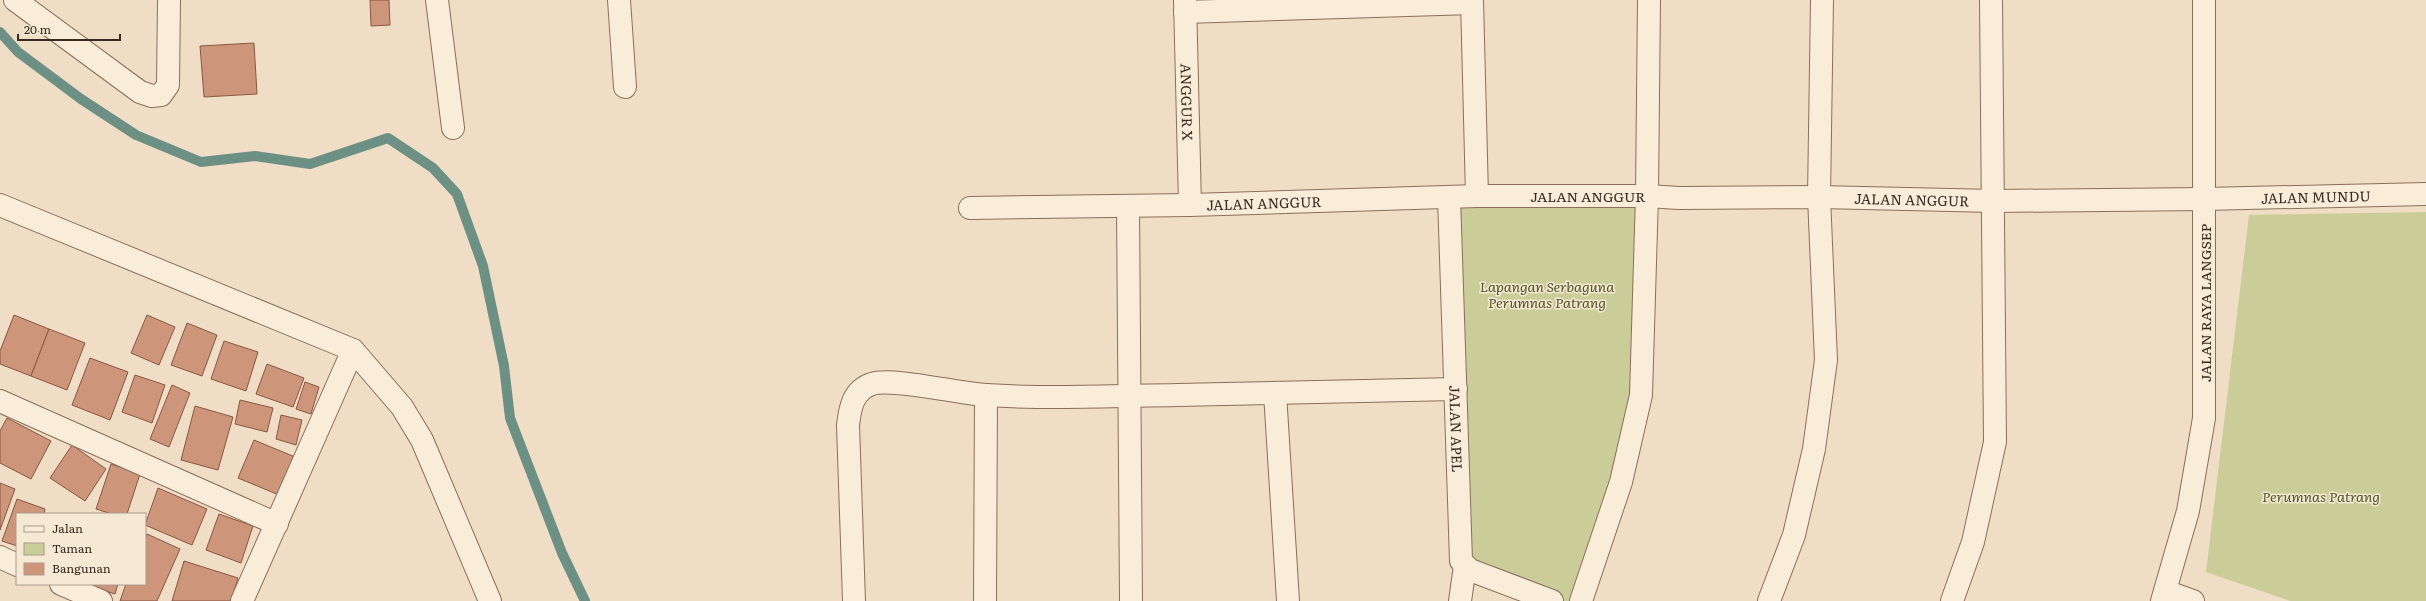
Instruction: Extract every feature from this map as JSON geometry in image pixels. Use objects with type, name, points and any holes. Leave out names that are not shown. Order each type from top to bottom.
[{"type":"street","points":[[17,1],[140,92],[152,96],[162,95],[168,84],[169,0]]},
{"type":"street","points":[[437,0],[453,128]]},
{"type":"street","points":[[619,0],[624,87]]},
{"type":"street","points":[[1581,601],[1621,482],[1641,395],[1648,196],[1649,0]]},
{"type":"street","points":[[1769,601],[1796,528],[1814,449],[1825,368],[1819,197],[1822,0]]},
{"type":"street","points":[[1952,601],[1973,542],[1995,442],[1991,0]]},
{"type":"street","name":"JALAN RAYA LANGSEP","points":[[2164,596],[2188,511],[2204,418],[2204,0]]},
{"type":"street","points":[[1185,6],[1472,1],[1477,196]]},
{"type":"street","name":"ANGGUR X","points":[[1185,6],[1190,205]]},
{"type":"street","name":"JALAN MUNDU","points":[[2205,199],[2426,194]]},
{"type":"street","name":"JALAN ANGGUR","points":[[970,208],[1190,205],[1477,196],[1648,196],[1679,198],[1819,197],[1994,201],[2205,199]]},
{"type":"street","name":"JALAN APEL","points":[[1449,197],[1461,561],[1465,566]]},
{"type":"street","points":[[0,206],[353,350],[402,407],[422,440],[487,597]]},
{"type":"street","points":[[1128,206],[1131,601]]},
{"type":"street","points":[[242,601],[353,350]]},
{"type":"street","points":[[854,601],[848,425],[851,406],[856,396],[861,390],[878,382],[986,395],[1129,396],[1456,389]]},
{"type":"street","points":[[1275,393],[1288,601]]},
{"type":"street","points":[[986,395],[986,601]]},
{"type":"street","points":[[0,401],[277,524]]},
{"type":"street","points":[[0,558],[16,565]]},
{"type":"street","points":[[1460,601],[1465,566],[1552,601]]},
{"type":"street","points":[[63,585],[101,601]]},
{"type":"street","points":[[2164,596],[2193,601]]},
{"type":"green space","name":"Lapangan Serbaguna Perumnas Patrang","points":[[1647,199],[1637,398],[1580,601],[1559,601],[1463,563],[1450,201]]},
{"type":"green space","name":"Perumnas Patrang","points":[[2426,212],[2426,601],[2290,601],[2206,572],[2249,215]]},
{"type":"building","points":[[370,0],[389,0],[390,25],[371,26]]},
{"type":"building","points":[[254,43],[257,94],[204,97],[200,46]]},
{"type":"building","points":[[14,315],[49,329],[31,376],[0,364],[0,351]]},
{"type":"building","points":[[147,315],[175,327],[159,365],[131,353]]},
{"type":"building","points":[[187,323],[217,335],[202,376],[171,365]]},
{"type":"building","points":[[49,329],[85,343],[67,390],[31,376]]},
{"type":"building","points":[[224,341],[258,352],[246,391],[211,379]]},
{"type":"building","points":[[90,358],[128,372],[110,420],[72,405]]},
{"type":"building","points":[[267,364],[304,378],[293,407],[256,394]]},
{"type":"building","points":[[135,375],[165,385],[152,423],[122,412]]},
{"type":"building","points":[[305,382],[319,387],[311,414],[296,409]]},
{"type":"building","points":[[172,385],[190,393],[169,447],[150,439]]},
{"type":"building","points":[[240,400],[273,408],[267,432],[235,424]]},
{"type":"building","points":[[195,406],[233,417],[218,470],[181,460]]},
{"type":"building","points":[[281,415],[302,420],[296,445],[276,439]]},
{"type":"building","points":[[7,418],[51,441],[31,479],[0,463],[0,431]]},
{"type":"building","points":[[254,440],[295,457],[279,495],[238,478]]},
{"type":"building","points":[[72,445],[106,469],[85,501],[50,478]]},
{"type":"building","points":[[111,464],[140,474],[127,513],[109,513],[96,509]]},
{"type":"building","points":[[0,483],[15,489],[0,530]]},
{"type":"building","points":[[158,488],[207,509],[192,545],[146,525]]},
{"type":"building","points":[[17,499],[45,509],[44,513],[16,513],[16,546],[2,541]]},
{"type":"building","points":[[219,514],[253,526],[241,563],[206,550]]},
{"type":"building","points":[[147,534],[180,549],[157,601],[120,601],[126,585],[146,585]]},
{"type":"building","points":[[184,561],[238,578],[231,601],[172,601]]},
{"type":"building","points":[[86,585],[118,585],[115,594]]},
{"type":"waterway","points":[[0,32],[18,52],[81,99],[136,135],[201,162],[255,156],[310,164],[388,138],[433,168],[457,194],[483,266],[504,366],[510,418],[562,553],[585,601]]}]
